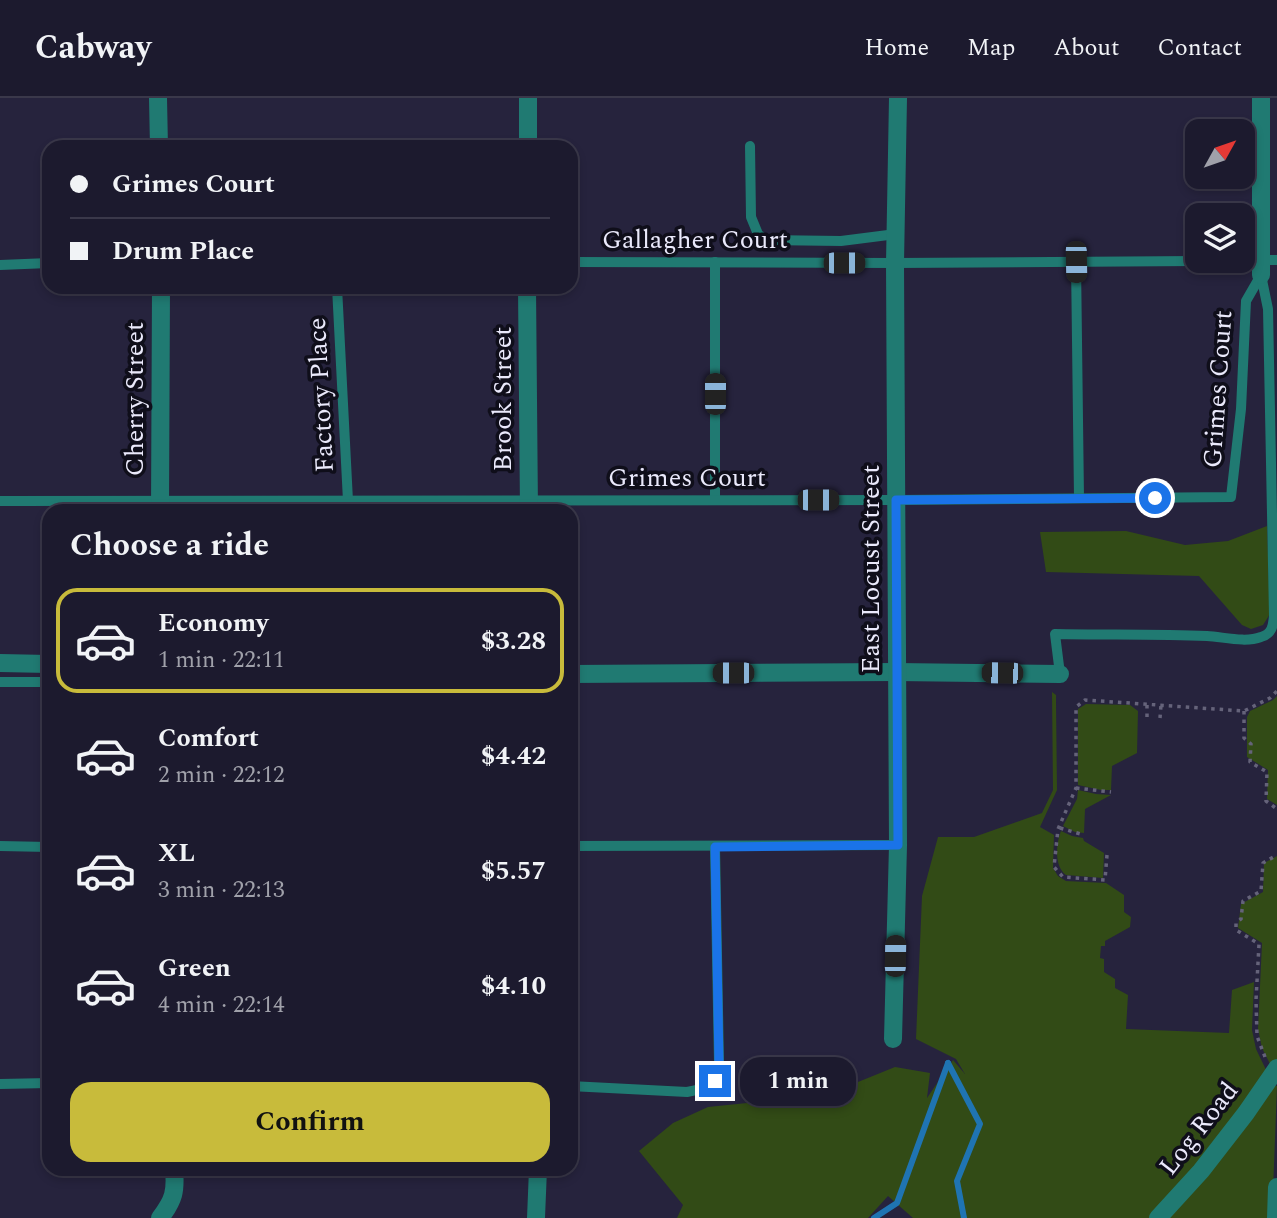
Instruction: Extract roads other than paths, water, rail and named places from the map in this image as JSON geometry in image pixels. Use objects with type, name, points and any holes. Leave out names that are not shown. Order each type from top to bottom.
[{"type":"street","points":[[158,98],[159,140]]},
{"type":"street","points":[[528,98],[528,140]]},
{"type":"street","name":"East Locust Street","points":[[893,1039],[898,845],[895,263],[898,98]]},
{"type":"street","points":[[1261,98],[1267,265]]},
{"type":"street","name":"Cherry Street","points":[[160,504],[161,294]]},
{"type":"street","name":"Brook Street","points":[[527,294],[529,504]]},
{"type":"street","points":[[0,663],[42,664]]},
{"type":"street","points":[[578,674],[1060,674]]},
{"type":"street","name":"Log Road","points":[[1158,1218],[1201,1171],[1274,1076]]},
{"type":"street","points":[[160,1218],[175,1195],[174,1176]]},
{"type":"street","points":[[536,1218],[538,1176]]},
{"type":"street","points":[[1276,1218],[1277,1187]]},
{"type":"lane","points":[[750,146],[751,217],[758,234],[765,240],[841,241],[896,234]]},
{"type":"lane","name":"Gallagher Court","points":[[578,262],[1185,261]]},
{"type":"lane","points":[[715,262],[715,500]]},
{"type":"lane","points":[[1076,262],[1079,498]]},
{"type":"lane","points":[[0,265],[42,263]]},
{"type":"lane","points":[[1060,674],[1055,635],[1208,636],[1245,639],[1261,638],[1273,628],[1267,265]]},
{"type":"lane","name":"Grimes Court","points":[[566,504],[715,500],[1231,497],[1241,409],[1246,301],[1267,265]]},
{"type":"lane","name":"Factory Place","points":[[337,294],[348,501]]},
{"type":"lane","name":"Grimes Court","points":[[0,501],[96,504]]},
{"type":"lane","name":"Grimes Court","points":[[235,504],[348,501],[484,504]]},
{"type":"lane","points":[[0,682],[42,682]]},
{"type":"lane","points":[[578,846],[898,845]]},
{"type":"lane","points":[[0,846],[42,847]]},
{"type":"lane","points":[[578,1086],[687,1092],[701,1089],[715,1081],[718,1076],[715,847]]},
{"type":"lane","points":[[0,1084],[42,1083]]},
{"type":"waterway","points":[[948,1063],[980,1124],[957,1181],[964,1218]]},
{"type":"waterway","points":[[874,1218],[897,1203],[948,1063]]}]
